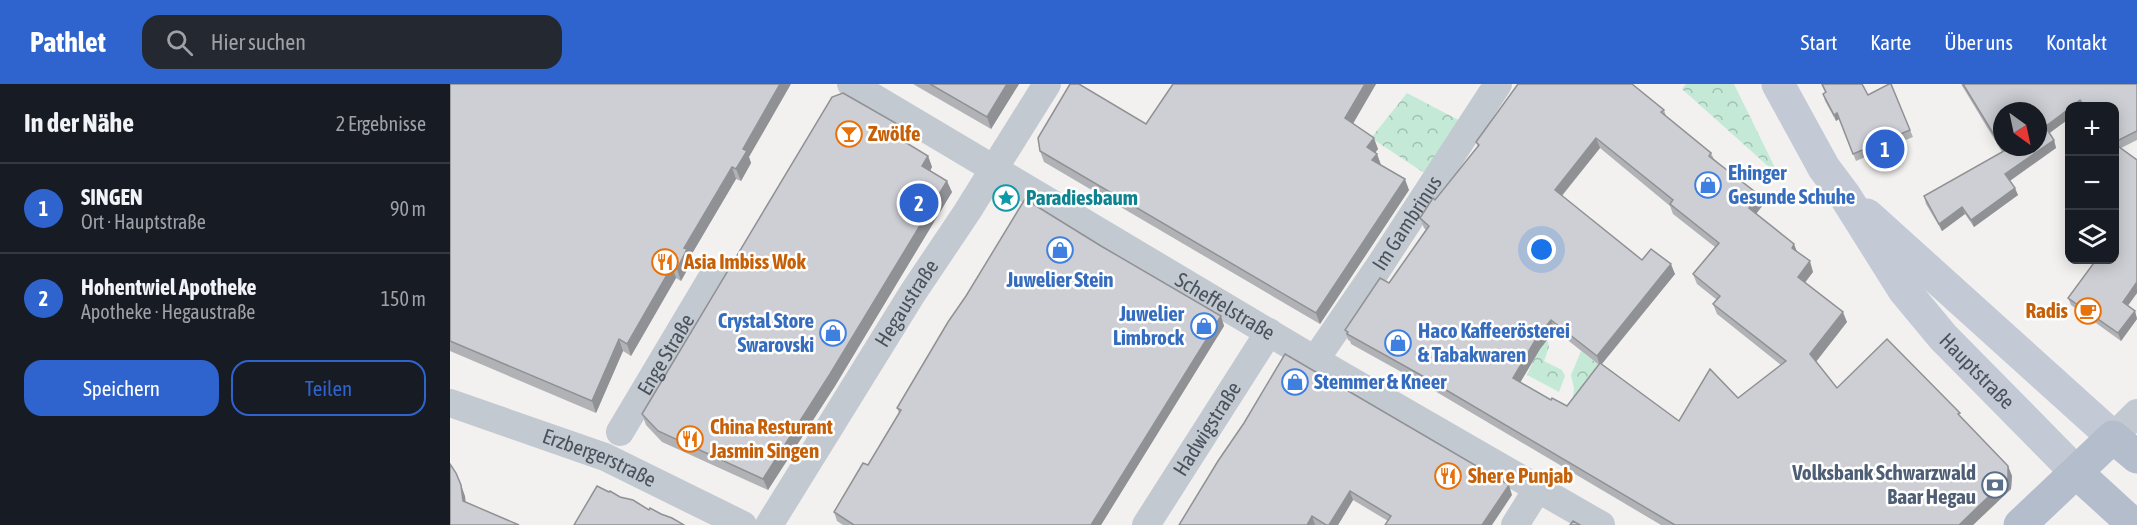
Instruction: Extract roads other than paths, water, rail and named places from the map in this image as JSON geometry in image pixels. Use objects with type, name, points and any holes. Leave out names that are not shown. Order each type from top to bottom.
[{"type":"main road","name":"Hauptstraße","points":[[1778,84],[1824,168],[1845,196],[1904,290],[1943,337],[2077,473],[2134,525]]},
{"type":"main road","name":"Hauptstraße","points":[[1845,196],[2125,447]]},
{"type":"main road","points":[[2020,525],[2077,473],[2125,447]]},
{"type":"street","name":"Scheffelstraße","points":[[851,84],[1315,360],[1601,525]]},
{"type":"street","name":"Hegaustraße","points":[[769,525],[912,294],[1047,84]]},
{"type":"street","name":"Im Gambrinus","points":[[1315,360],[1498,84]]},
{"type":"street","name":"Enge Straße","points":[[620,432],[712,276]]},
{"type":"street","name":"Hadwigstraße","points":[[1146,525],[1269,332]]},
{"type":"street","name":"Erzbergerstraße","points":[[450,403],[605,457],[743,525]]},
{"type":"street","points":[[2125,447],[2137,413]]},
{"type":"street","points":[[1515,525],[1538,488]]},
{"type":"place","name":"Zwölfe","points":[[849,134]]},
{"type":"place","name":"SINGEN","points":[[1885,149]]},
{"type":"place","name":"Ehinger Gesunde Schuhe","points":[[1708,185]]},
{"type":"place","name":"Paradiesbaum","points":[[1006,198]]},
{"type":"place","name":"Hohentwiel Apotheke","points":[[919,203]]},
{"type":"place","name":"Juwelier Stein","points":[[1060,250]]},
{"type":"place","name":"Asia Imbiss Wok","points":[[665,262]]},
{"type":"place","name":"Radis","points":[[2088,311]]},
{"type":"place","name":"Juwelier Limbrock","points":[[1204,326]]},
{"type":"place","name":"Crystal Store Swarovski","points":[[833,333]]},
{"type":"place","name":"Haco Kaffeerösterei & Tabakwaren","points":[[1398,343]]},
{"type":"place","name":"Stemmer & Kneer","points":[[1295,382]]},
{"type":"place","name":"China Resturant Jasmin Singen","points":[[690,439]]},
{"type":"place","name":"Sher e Punjab","points":[[1448,476]]},
{"type":"place","name":"Volksbank Schwarzwald Baar Hegau","points":[[1995,485]]}]
